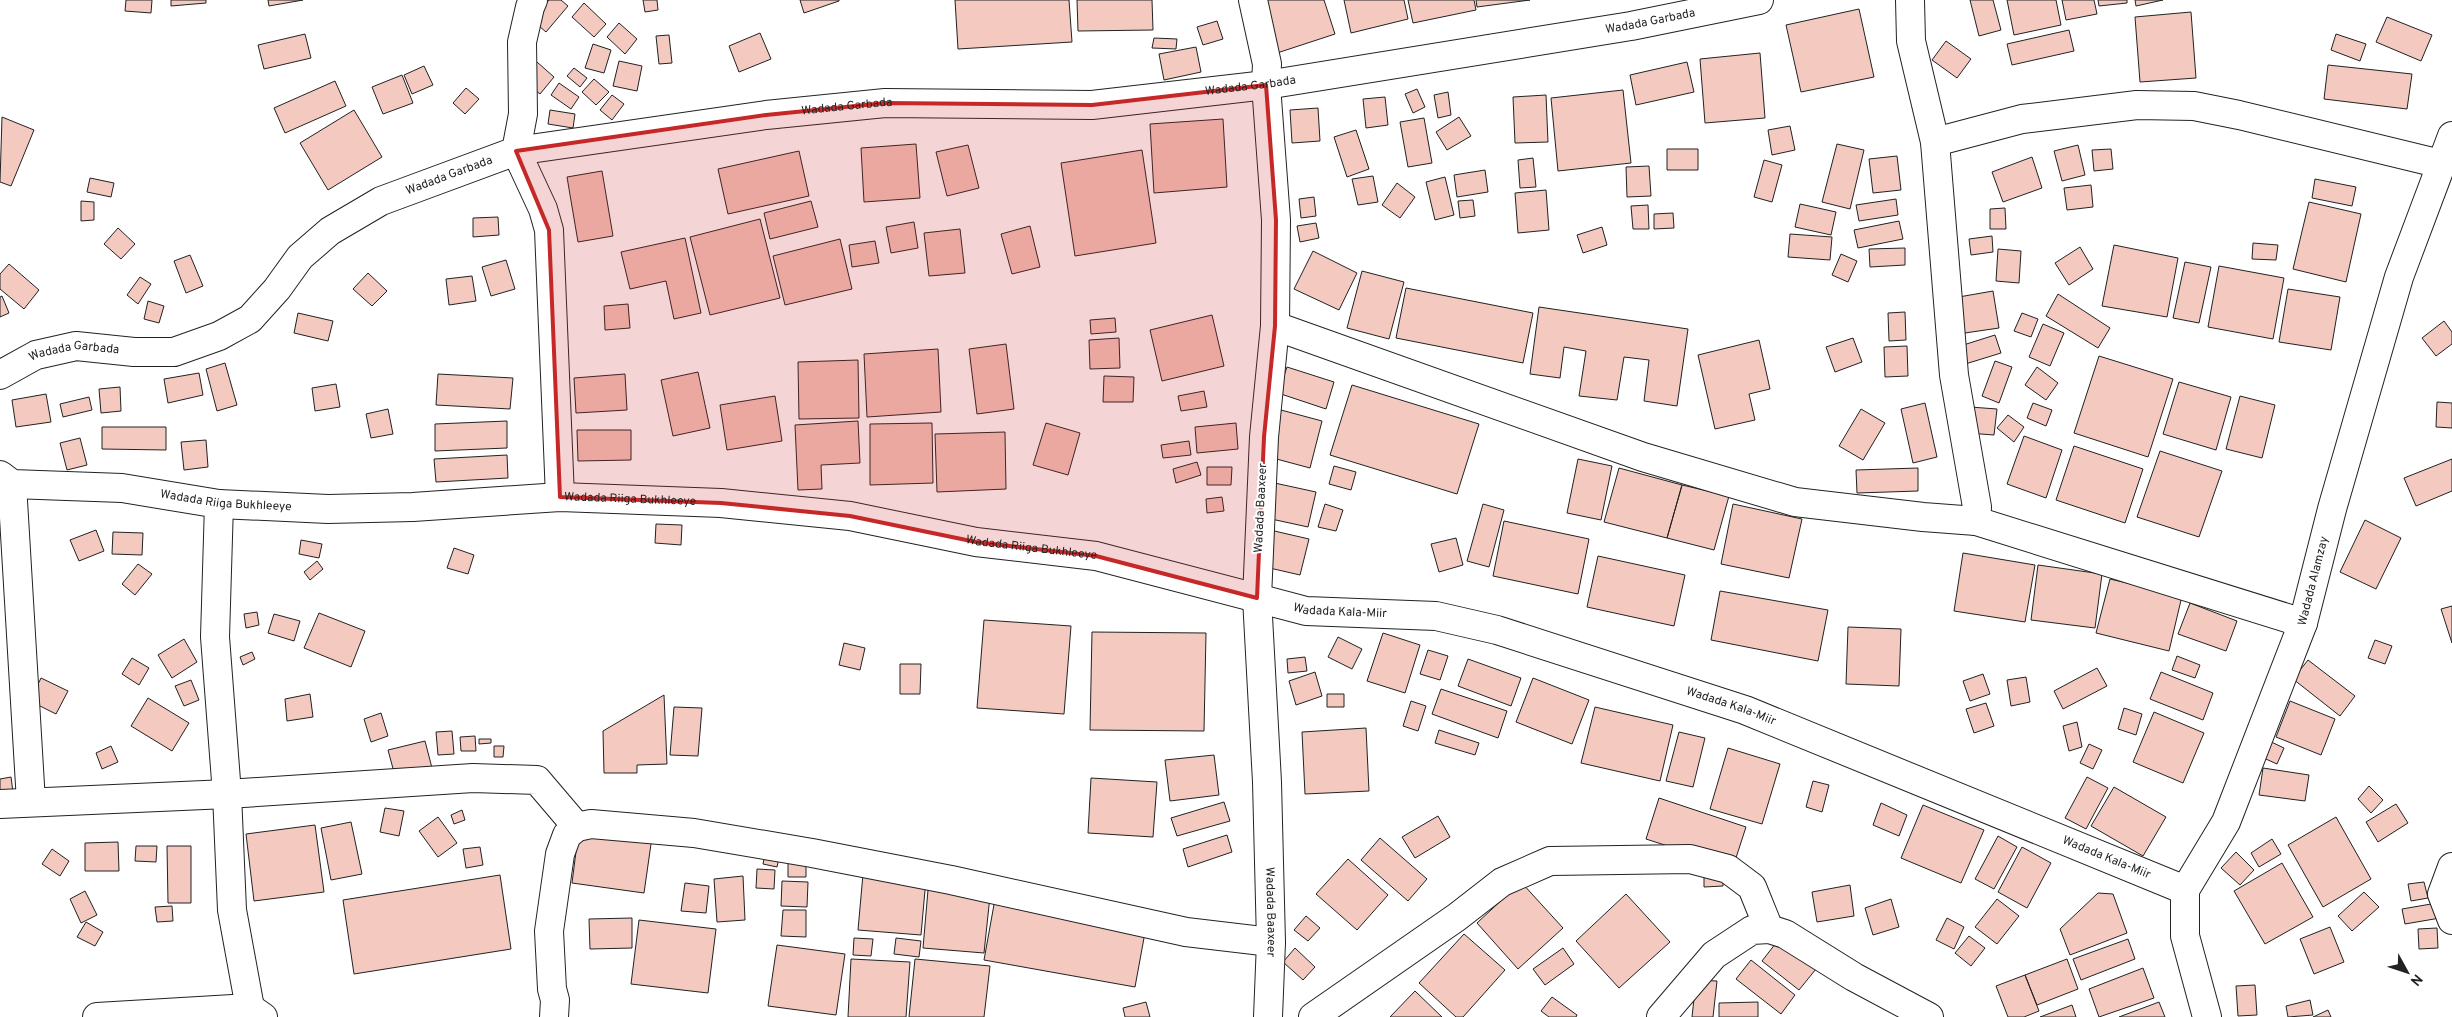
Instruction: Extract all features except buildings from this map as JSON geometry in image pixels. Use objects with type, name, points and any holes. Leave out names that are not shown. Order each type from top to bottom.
[{"type":"street","points":[[533,0],[522,42],[523,114],[516,151],[543,208],[549,230],[560,497]]},
{"type":"street","name":"Wadada Baaxeer","points":[[1253,0],[1267,64],[1266,85],[1276,220],[1275,326],[1264,437],[1256,598],[1267,782],[1271,942],[1268,1017]]},
{"type":"street","name":"Wadada Garbada","points":[[0,375],[36,355],[76,346],[134,352],[174,352],[219,336],[250,319],[277,289],[300,257],[330,231],[381,201],[516,151],[766,115],[885,103],[1092,105],[1266,85],[1631,26],[1759,0]]},
{"type":"street","points":[[1910,0],[1911,41],[1935,142],[1954,375],[1977,507],[1976,521]]},
{"type":"street","points":[[1935,142],[2022,119],[2137,105],[2194,106],[2239,114],[2441,164]]},
{"type":"street","name":"Wadada Alamzay","points":[[2185,890],[2226,822],[2303,623],[2332,509],[2399,277],[2452,136]]},
{"type":"street","points":[[1275,326],[1643,457],[1795,502],[1923,517],[1976,521],[2303,623]]},
{"type":"street","points":[[6,479],[31,802]]},
{"type":"street","name":"Wadada Riiga Bukhleeye","points":[[6,479],[122,488],[219,504],[328,509],[413,507],[560,497],[721,503],[850,516],[976,542],[1096,556],[1256,598]]},
{"type":"street","points":[[97,1017],[256,1012],[232,910],[227,794],[215,637],[219,504]]},
{"type":"street","name":"Wadada Kala-Miir","points":[[1256,598],[1306,611],[1436,616],[1497,630],[1745,710],[2185,890]]},
{"type":"street","points":[[0,804],[227,794],[473,778],[537,780],[577,827]]},
{"type":"street","points":[[554,1017],[555,1000],[552,989],[549,930],[560,854],[567,835],[577,827],[591,824],[694,833],[950,880],[1186,932],[1271,942]]},
{"type":"street","points":[[1312,1017],[1457,917],[1502,882],[1550,861],[1690,860],[1728,869],[1752,887],[1768,929]]},
{"type":"street","points":[[2452,867],[2442,894],[2452,920]]},
{"type":"street","points":[[2185,890],[2186,936],[2207,1017]]},
{"type":"street","points":[[1660,1017],[1714,954],[1752,930],[1768,929],[1785,934],[1854,977],[1929,1017]]},
{"type":"highlighted area","points":[[1266,85],[1276,220],[1275,326],[1264,437],[1257,598],[1096,556],[976,542],[850,516],[721,503],[560,497],[549,230],[516,151],[766,115],[885,103],[1092,105]]}]
